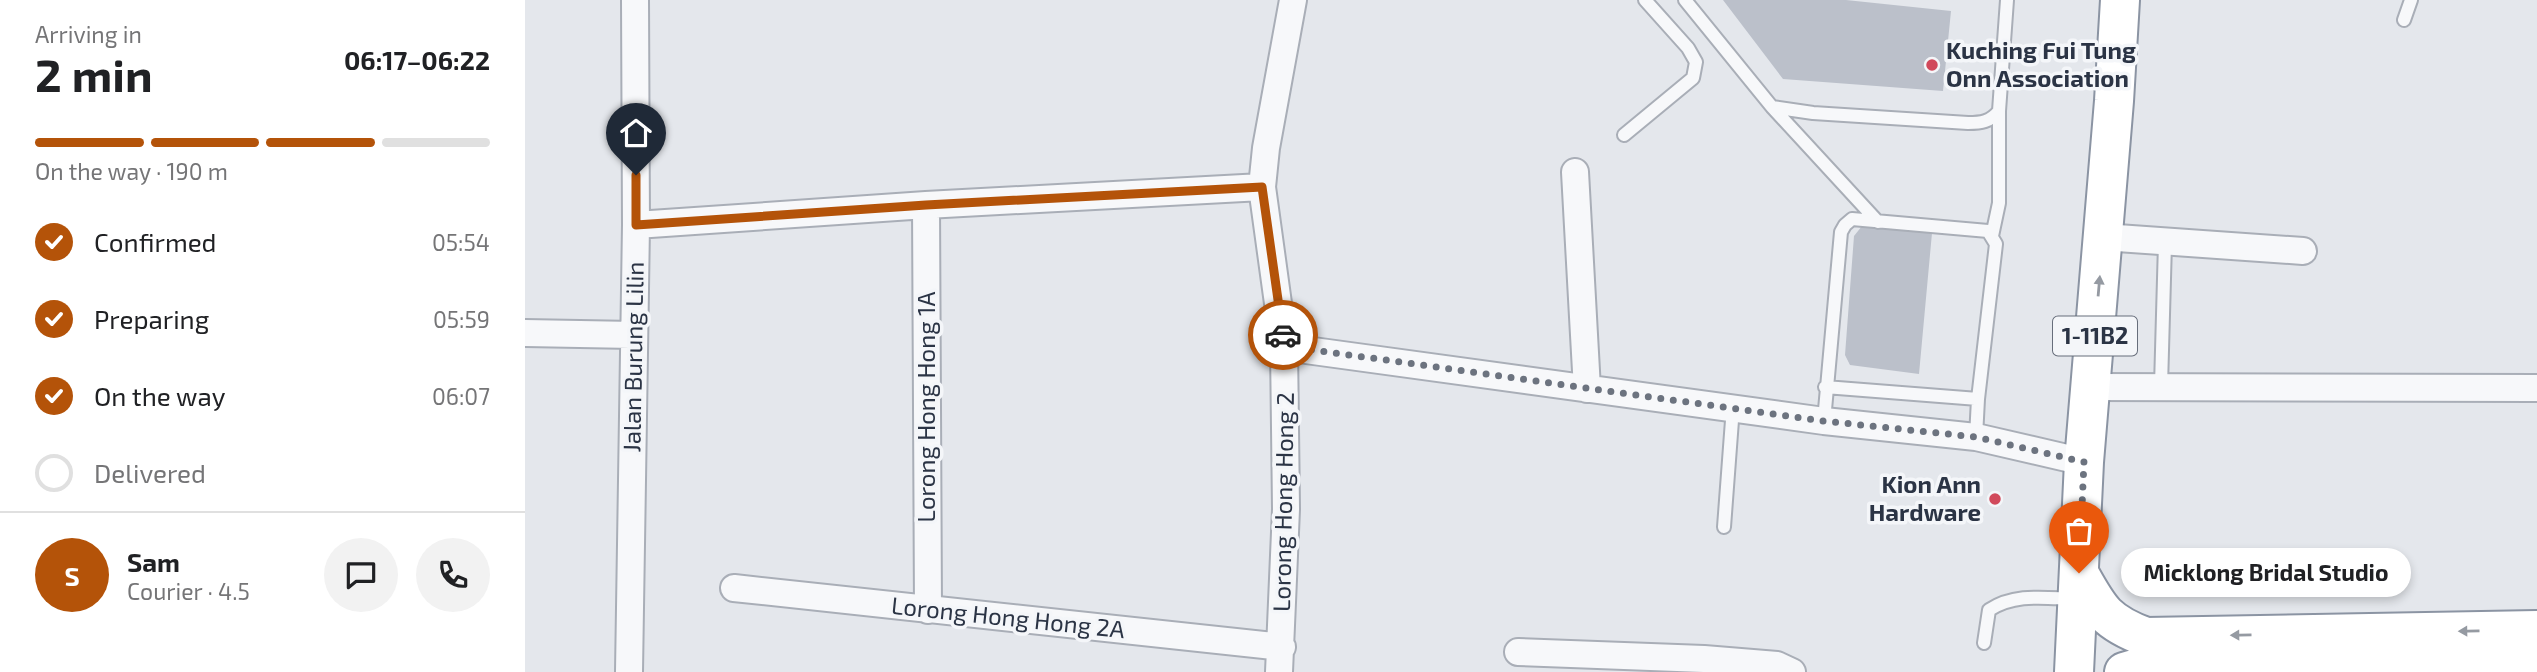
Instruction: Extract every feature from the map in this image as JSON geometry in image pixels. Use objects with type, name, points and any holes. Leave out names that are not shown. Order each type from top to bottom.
[{"type":"highway","name":"1-11B2","points":[[2074,672],[2084,462],[2103,237],[2114,3]]},
{"type":"highway","points":[[2078,586],[2121,628],[2146,637],[2537,630]]},
{"type":"highway","points":[[2124,672],[2158,662],[2537,663]]},
{"type":"street","name":"Jalan Burung Lilin","points":[[629,672],[636,225],[635,0]]},
{"type":"street","name":"Lorong Hong Hong 2","points":[[1280,660],[1286,509],[1285,346],[1262,187],[1266,148],[1293,0]]},
{"type":"street","points":[[1575,172],[1587,389]]},
{"type":"street","points":[[636,225],[926,205],[1262,187]]},
{"type":"street","name":"Lorong Hong Hong 1A","points":[[926,205],[928,610]]},
{"type":"street","points":[[2103,237],[2303,251]]},
{"type":"street","points":[[525,333],[634,335]]},
{"type":"street","points":[[1285,346],[1823,421],[1976,437],[2084,462]]},
{"type":"street","points":[[2091,387],[2537,388]]},
{"type":"street","name":"Lorong Hong Hong 2A","points":[[734,588],[928,610],[1280,660]]},
{"type":"street","points":[[1518,652],[1704,659],[1777,665],[1791,672]]},
{"type":"lane","points":[[1624,135],[1693,78],[1696,62],[1688,48],[1645,0]]},
{"type":"lane","points":[[1685,0],[1772,107],[1878,222]]},
{"type":"lane","points":[[1992,236],[1999,203],[1999,111],[2007,0]]},
{"type":"lane","points":[[2404,20],[2411,0]]},
{"type":"lane","points":[[1772,107],[1813,113],[1968,123],[1983,122],[1994,117],[1999,111]]},
{"type":"lane","points":[[1823,421],[1841,232],[1845,225],[1852,219],[1988,231],[1996,244],[1976,437]]},
{"type":"lane","points":[[2161,386],[2165,243]]},
{"type":"lane","points":[[1825,387],[1978,399]]},
{"type":"lane","points":[[1724,527],[1733,407]]},
{"type":"lane","points":[[1985,643],[1989,610],[2002,602],[2078,586]]},
{"type":"building","points":[[1723,0],[1846,0],[1951,11],[1943,91],[1783,79]]},
{"type":"building","points":[[1862,226],[1932,233],[1919,374],[1850,365],[1845,355],[1854,236]]},
{"type":"way so far","points":[[1283,335],[1285,346],[1823,421],[1976,437],[2084,462],[2079,573]]},
{"type":"place","name":"Kuching Fui Tung Onn Association","points":[[1932,65]]},
{"type":"place","name":"Kion Ann Hardware","points":[[1995,499]]},
{"type":"place","name":"Micklong Bridal Studio","points":[[2079,573]]},
{"type":"route","points":[[636,175],[636,225],[926,205],[1262,187],[1283,335]]}]
